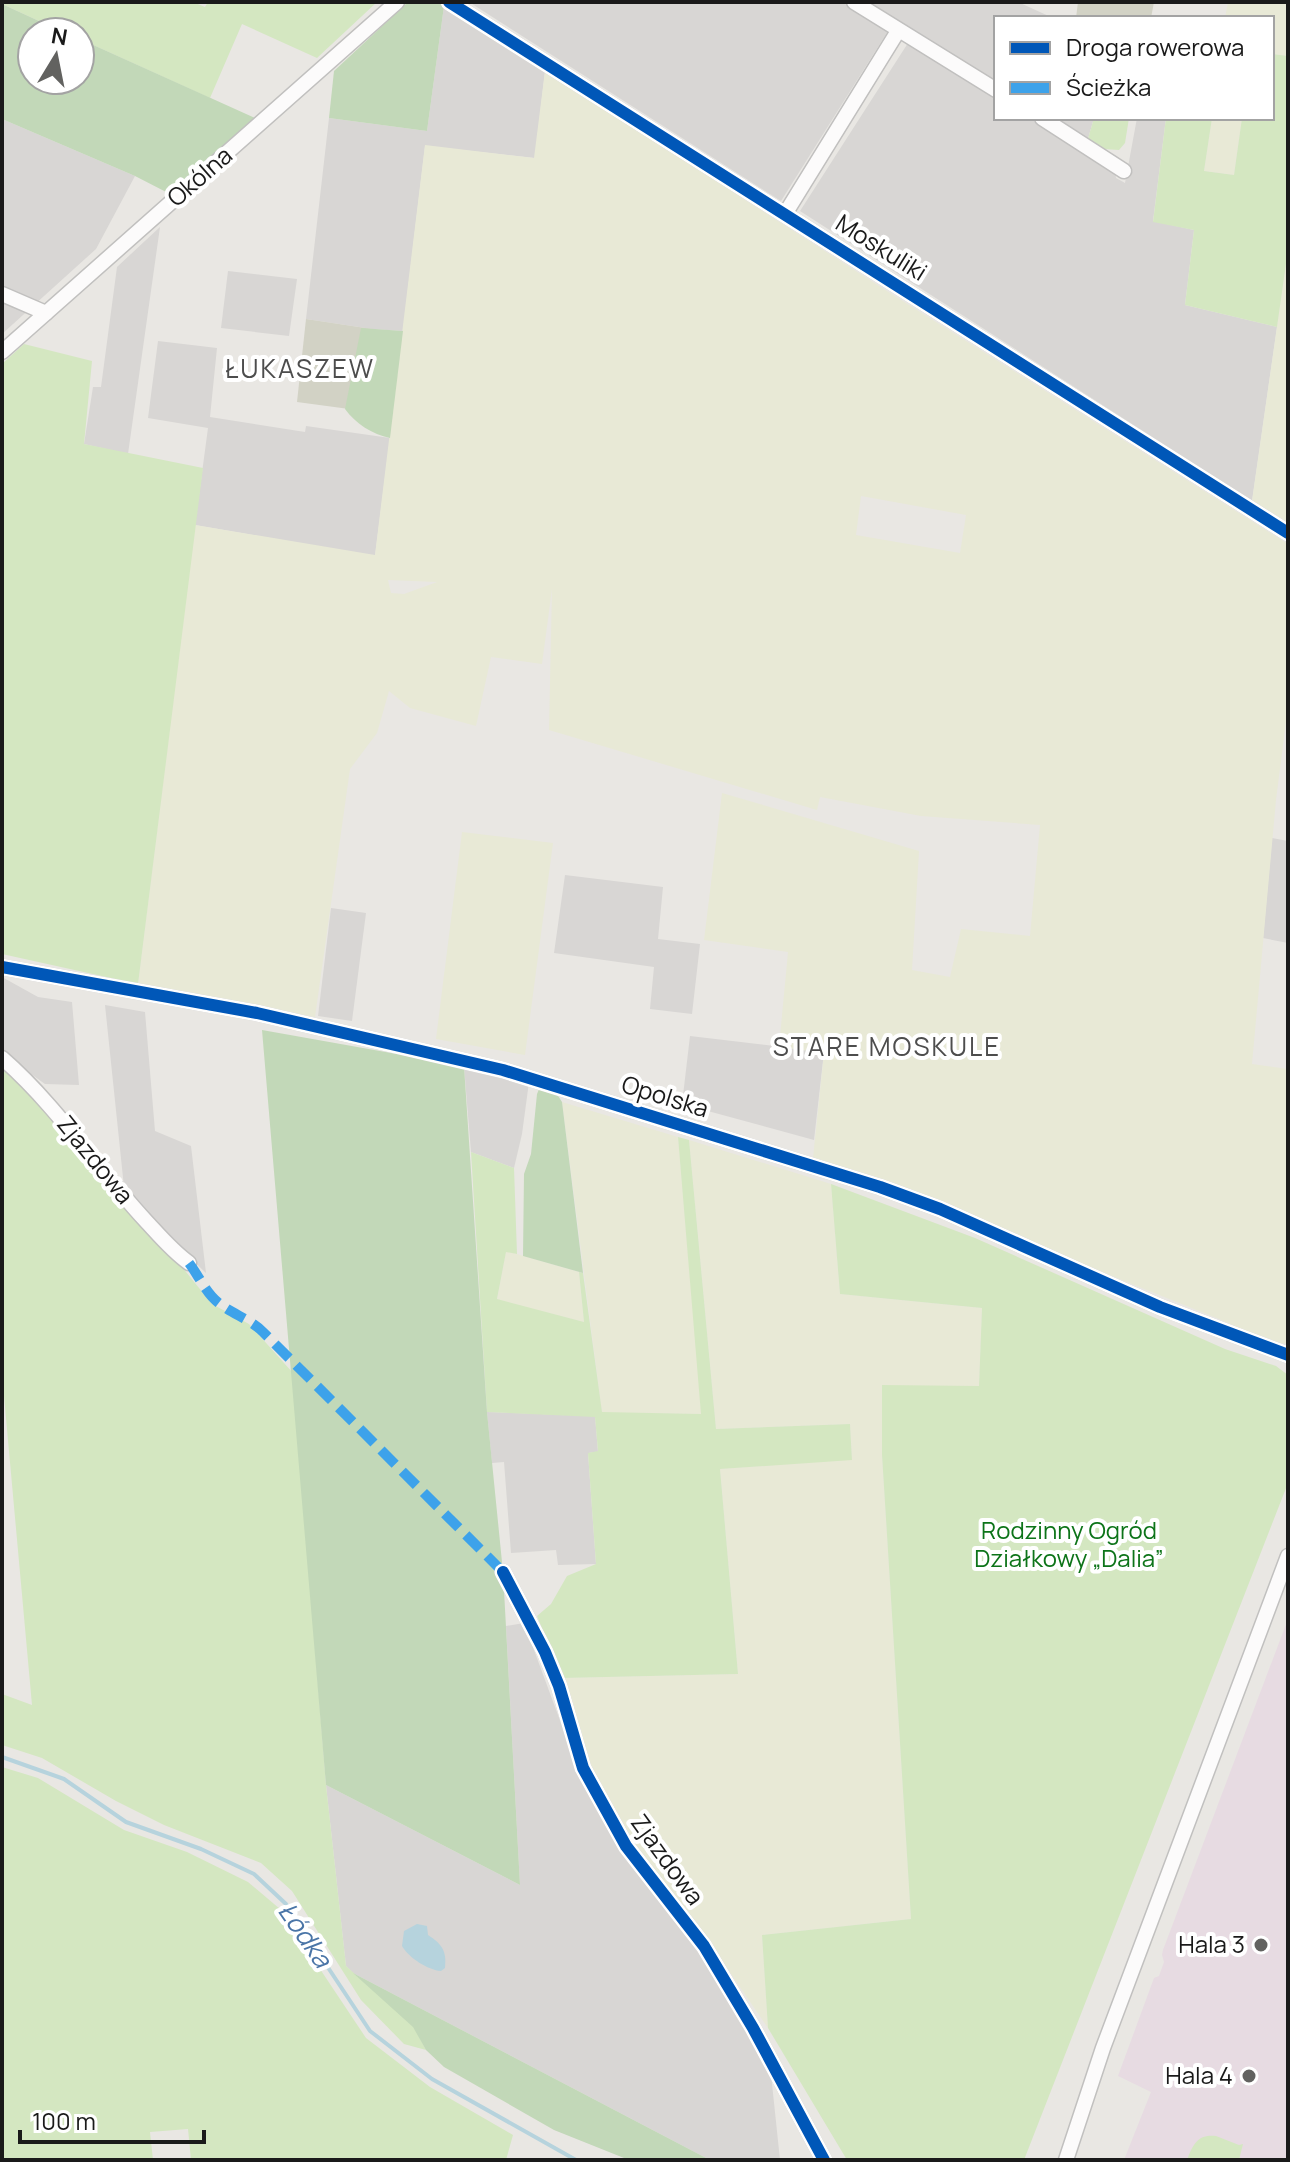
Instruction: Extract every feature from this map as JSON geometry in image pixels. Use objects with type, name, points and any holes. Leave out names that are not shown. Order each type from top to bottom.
[{"type":"street","name":"Okólna","points":[[2,352],[397,2]]},
{"type":"street","name":"Moskuliki","points":[[449,2],[1288,533]]},
{"type":"street","points":[[854,2],[994,89]]},
{"type":"street","points":[[785,214],[898,31]]},
{"type":"street","points":[[1045,120],[1124,171]]},
{"type":"street","points":[[2,294],[46,313]]},
{"type":"street","name":"Opolska","points":[[2,967],[257,1013],[503,1070],[940,1209],[1160,1307],[1288,1355]]},
{"type":"street","name":"Zjazdowa","points":[[2,1058],[27,1080],[119,1191],[189,1263]]},
{"type":"street","points":[[1066,2160],[1103,2048],[1288,1556]]},
{"type":"street","name":"Zjazdowa","points":[[503,1572],[545,1652],[559,1686],[583,1768],[626,1846],[704,1946],[753,2028],[824,2160]]},
{"type":"shaded area","points":[[469,2],[842,2],[888,31],[781,201]]},
{"type":"shaded area","points":[[867,2],[1018,2],[1049,16],[994,16],[994,85]]},
{"type":"shaded area","points":[[1078,2],[1154,2],[1151,16],[1076,16]]},
{"type":"shaded area","points":[[444,6],[545,71],[535,158],[425,146],[403,331],[306,319],[329,118],[427,131]]},
{"type":"shaded area","points":[[908,43],[994,96],[994,120],[1032,120],[1115,171],[1116,178],[1125,183],[1137,120],[1166,120],[1153,221],[1194,230],[1185,305],[1277,327],[1252,501],[800,211]]},
{"type":"shaded area","points":[[2,119],[135,176],[96,249],[2,334]]},
{"type":"shaded area","points":[[1051,120],[1093,120],[1087,142]]},
{"type":"shaded area","points":[[160,227],[128,454],[84,444],[93,387],[101,387],[117,267]]},
{"type":"shaded area","points":[[228,271],[297,279],[289,336],[221,328]]},
{"type":"shaded area","points":[[306,319],[372,329],[364,411],[297,402]]},
{"type":"shaded area","points":[[158,341],[217,348],[210,417],[305,432],[306,426],[390,438],[375,556],[195,525],[208,428],[148,418]]},
{"type":"shaded area","points":[[1272,838],[1288,841],[1288,943],[1263,938]]},
{"type":"shaded area","points":[[565,875],[663,887],[658,939],[700,944],[692,1014],[650,1009],[654,967],[554,953]]},
{"type":"shaded area","points":[[331,908],[366,913],[352,1021],[318,1016]]},
{"type":"shaded area","points":[[2,977],[38,997],[72,1002],[79,1085],[45,1084],[2,1053]]},
{"type":"shaded area","points":[[105,1005],[145,1012],[155,1131],[191,1146],[206,1273],[162,1231],[124,1187]]},
{"type":"shaded area","points":[[690,1036],[824,1052],[814,1140],[682,1104]]},
{"type":"shaded area","points":[[464,1066],[529,1082],[514,1168],[471,1152]]},
{"type":"shaded area","points":[[487,1412],[595,1416],[598,1452],[588,1453],[596,1564],[558,1565],[556,1550],[511,1553],[504,1462],[492,1463]]},
{"type":"shaded area","points":[[1288,1619],[1288,2160],[1124,2160],[1151,2092],[1118,2076],[1154,1978],[1159,1976],[1164,1962],[1163,1950]]},
{"type":"shaded area","points":[[524,1623],[582,1780],[597,1811],[670,1916],[701,1947],[729,2004],[771,2074],[780,2160],[710,2160],[353,1973],[346,1966],[326,1785],[520,1885],[506,1626]]},
{"type":"green space","points":[[193,2],[205,7],[208,2],[377,2],[317,58],[242,24],[210,98],[96,46],[96,16],[28,16],[2,4]]},
{"type":"green space","points":[[408,2],[437,2],[444,6],[427,131],[329,118],[334,71]]},
{"type":"green space","points":[[1228,2],[1288,2],[1288,56],[1274,54],[1274,16],[1225,16]]},
{"type":"green space","points":[[2,4],[28,16],[16,16],[16,96],[96,96],[96,46],[255,118],[170,194],[2,119]]},
{"type":"green space","points":[[1274,54],[1288,56],[1288,250],[1277,327],[1185,305],[1194,230],[1153,222],[1166,120],[1212,120],[1204,171],[1234,175],[1242,120],[1274,120]]},
{"type":"green space","points":[[545,71],[1288,544],[1288,706],[1276,800],[1252,1064],[1288,1069],[1288,1344],[1267,1341],[1224,1321],[813,1158],[824,1053],[779,1047],[788,952],[704,940],[722,793],[919,851],[912,970],[950,977],[961,929],[1030,936],[1040,825],[921,816],[820,797],[817,810],[549,730],[552,589],[542,664],[491,657],[476,726],[410,708],[389,691],[377,733],[350,769],[315,1017],[138,984],[195,525],[375,555],[425,145],[534,158]],"holes":[[[861,496],[966,515],[960,553],[856,535]],[[388,580],[437,582],[404,594],[391,593]]]},
{"type":"green space","points":[[1093,120],[1129,120],[1125,143],[1119,150],[1104,149],[1087,142]]},
{"type":"green space","points":[[1212,120],[1242,120],[1234,175],[1204,171]]},
{"type":"green space","points":[[1288,250],[1288,522],[1252,501]]},
{"type":"green space","points":[[361,328],[403,331],[390,438],[365,428],[345,409]]},
{"type":"green space","points":[[24,344],[92,361],[84,444],[203,468],[138,984],[2,954],[2,364]]},
{"type":"green space","points":[[462,832],[553,843],[525,1055],[436,1039]]},
{"type":"green space","points":[[262,1030],[464,1066],[487,1412],[503,1572],[520,1885],[326,1785]]},
{"type":"green space","points":[[2,1068],[45,1109],[118,1201],[178,1262],[212,1304],[249,1324],[293,1373],[326,1785],[346,1966],[414,2027],[426,2050],[404,2044],[361,2000],[292,1891],[261,1863],[164,1825],[42,1758],[2,1745],[2,1694],[32,1705],[2,1374]]},
{"type":"green space","points":[[540,1087],[555,1091],[562,1102],[583,1273],[523,1256],[524,1174],[531,1154]]},
{"type":"green space","points":[[562,1102],[678,1137],[702,1414],[602,1413]]},
{"type":"green space","points":[[678,1137],[689,1140],[716,1429],[850,1424],[852,1460],[720,1469],[738,1674],[562,1678],[537,1616],[551,1604],[567,1576],[596,1564],[588,1453],[598,1451],[595,1417],[487,1412],[471,1152],[514,1168],[517,1254],[506,1252],[497,1299],[584,1322],[579,1272],[583,1273],[602,1412],[701,1414]]},
{"type":"green space","points":[[689,1140],[831,1184],[840,1294],[982,1308],[979,1386],[882,1386],[882,1455],[911,1919],[762,1935],[768,2028],[710,1943],[631,1842],[591,1772],[562,1678],[738,1674],[720,1469],[852,1459],[850,1424],[716,1429]]},
{"type":"green space","name":"Rodzinny Ogród Działkowy „Dalia”","points":[[831,1184],[975,1238],[1225,1349],[1276,1366],[1288,1375],[1288,1483],[1024,2160],[847,2160],[768,2028],[762,1935],[911,1919],[882,1455],[882,1385],[979,1386],[982,1308],[840,1294]]},
{"type":"green space","points":[[506,1251],[579,1272],[584,1322],[497,1300]]},
{"type":"green space","points":[[2,1767],[38,1778],[124,1830],[187,1852],[248,1882],[280,1909],[366,2038],[430,2087],[513,2135],[506,2160],[191,2160],[188,2129],[150,2132],[153,2160],[2,2160]]},
{"type":"green space","points":[[353,1973],[710,2160],[629,2160],[554,2130],[444,2067],[426,2050],[413,2027]]},
{"type":"green space","points":[[1216,2136],[1243,2144],[1239,2160],[1187,2160],[1200,2139]]},
{"type":"water","points":[[417,1924],[427,1926],[428,1935],[442,1948],[445,1968],[441,1971],[419,1963],[402,1946],[404,1931]]},
{"type":"waterway","name":"Łódka","points":[[2,1757],[64,1779],[126,1822],[201,1849],[254,1874],[286,1904],[370,2031],[432,2079],[576,2160]]},
{"type":"marked path","points":[[189,1263],[215,1300],[263,1332],[503,1572]]},
{"type":"cycle path","points":[[449,2],[1288,533]]},
{"type":"cycle path","points":[[2,967],[257,1013],[503,1070],[880,1187],[940,1209],[1160,1307],[1288,1355]]},
{"type":"cycle path","points":[[503,1572],[545,1652],[559,1686],[583,1768],[626,1846],[704,1946],[753,2028],[824,2160]]},
{"type":"place","name":"Hala 3","points":[[1261,1945]]},
{"type":"place","name":"Hala 4","points":[[1249,2076]]},
{"type":"district","name":"ŁUKASZEW","points":[[300,369]]},
{"type":"district","name":"STARE MOSKULE","points":[[887,1047]]}]
